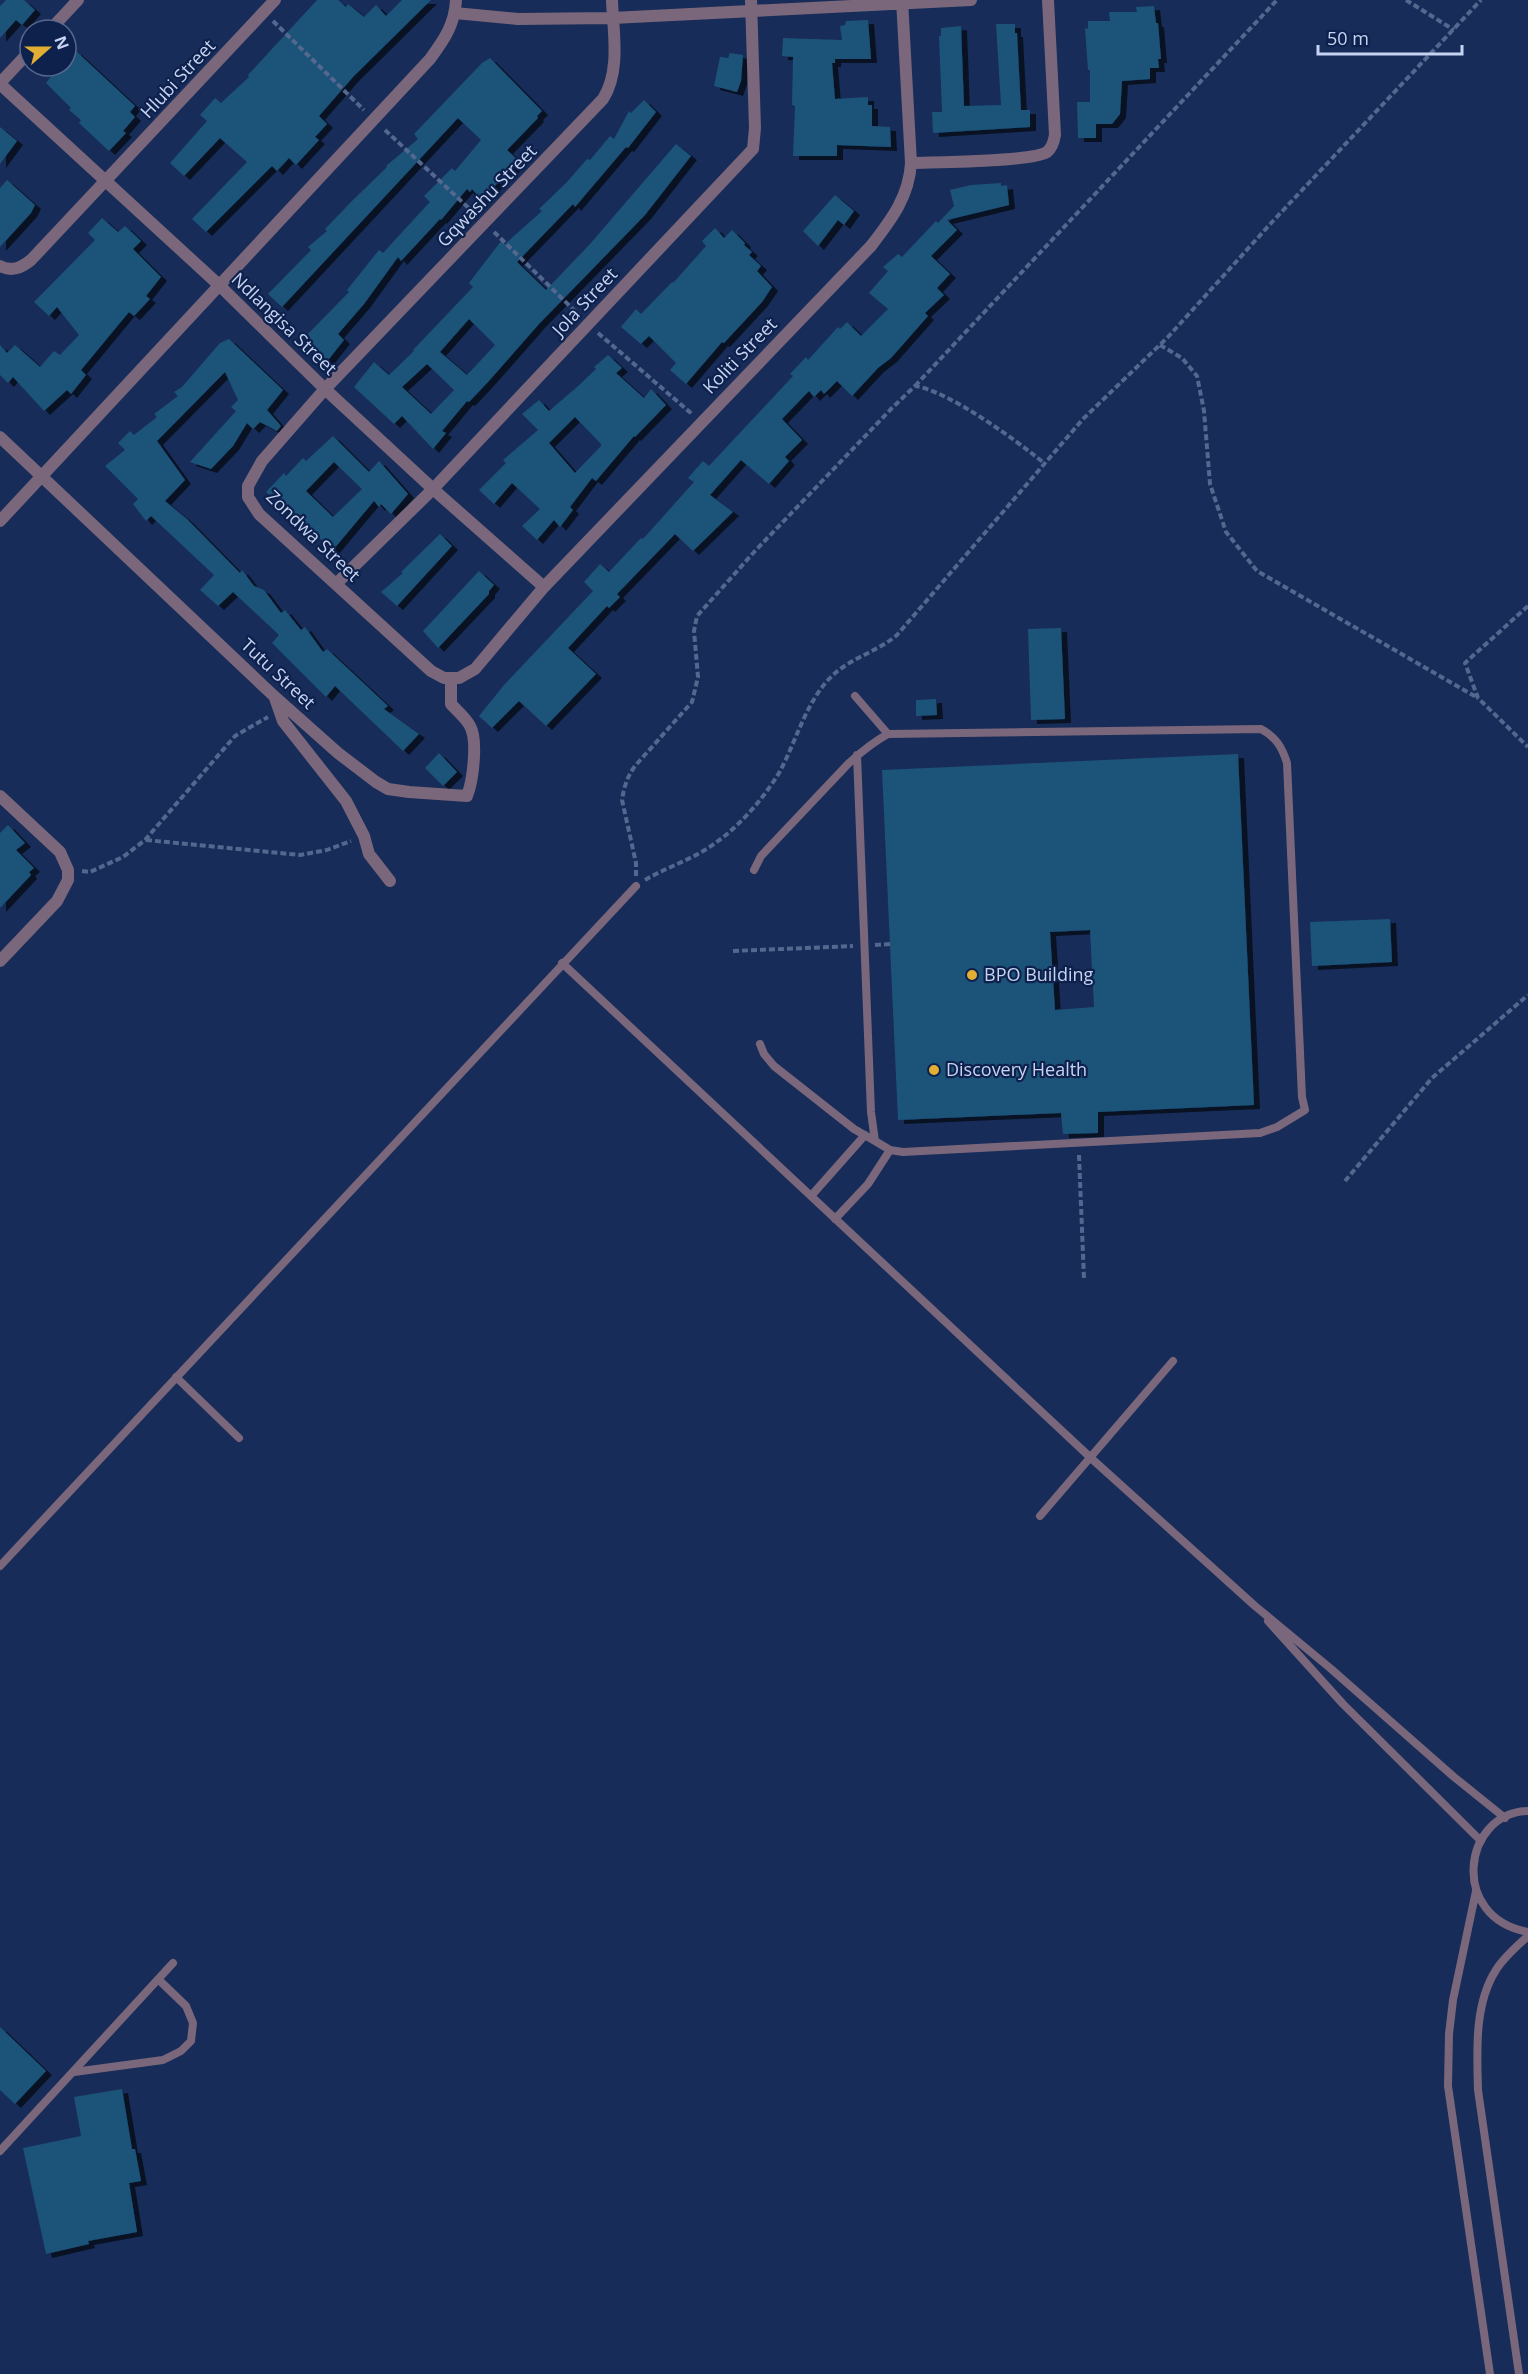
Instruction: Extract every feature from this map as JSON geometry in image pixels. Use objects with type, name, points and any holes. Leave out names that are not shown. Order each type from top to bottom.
[{"type":"street","points":[[61,18],[78,0]]},
{"type":"street","name":"Hlubi Street","points":[[0,266],[11,269],[25,265],[107,182],[275,0]]},
{"type":"street","points":[[0,521],[430,59],[449,31],[455,13],[456,0]]},
{"type":"street","name":"Gqwashu Street","points":[[325,389],[603,99],[609,90],[614,69],[612,0]]},
{"type":"street","points":[[455,13],[518,19],[612,18],[752,6],[971,0]]},
{"type":"street","points":[[911,163],[1027,158],[1047,152],[1055,135],[1048,0]]},
{"type":"street","name":"Koliti Street","points":[[455,678],[475,669],[544,587],[871,246],[895,214],[907,188],[911,163],[902,2]]},
{"type":"street","name":"Jola Street","points":[[337,584],[433,489],[753,149],[755,128],[752,6]]},
{"type":"street","points":[[0,83],[18,64]]},
{"type":"street","name":"Ndlangisa Street","points":[[0,83],[219,285],[325,389],[544,587]]},
{"type":"street","name":"Zondwa Street","points":[[325,389],[262,461],[248,486],[248,497],[259,514],[431,671],[444,678],[455,678]]},
{"type":"street","name":"Tutu Street","points":[[0,437],[274,697],[338,753],[388,789],[467,796],[471,786],[473,735],[470,725],[451,705],[455,678]]},
{"type":"street","points":[[274,697],[283,721],[346,801],[364,836],[369,854],[390,881]]},
{"type":"street","points":[[0,796],[60,852],[68,870],[68,880],[57,901],[0,962]]},
{"type":"lane","points":[[855,696],[888,734]]},
{"type":"lane","points":[[754,870],[760,856],[857,755],[888,734],[1261,729],[1271,735],[1282,748],[1287,763],[1302,1097],[1305,1110],[1277,1127],[1260,1133],[903,1152],[890,1150],[865,1135],[774,1066],[764,1054],[760,1044]]},
{"type":"lane","points":[[857,755],[871,1113],[875,1141]]},
{"type":"lane","points":[[0,1566],[636,886]]},
{"type":"lane","points":[[562,963],[1092,1459],[1255,1606],[1308,1649],[1476,1796],[1505,1818]]},
{"type":"lane","points":[[811,1196],[865,1135]]},
{"type":"lane","points":[[835,1219],[867,1184],[890,1150]]},
{"type":"lane","points":[[1040,1516],[1092,1459],[1173,1361]]},
{"type":"lane","points":[[176,1377],[239,1438]]},
{"type":"lane","points":[[1255,1606],[1343,1704],[1481,1841]]},
{"type":"lane","points":[[1490,2374],[1449,2086],[1449,2034],[1453,2000],[1476,1891],[1473,1865],[1481,1841],[1491,1828],[1505,1818],[1528,1811]]},
{"type":"lane","points":[[1476,1891],[1484,1907],[1497,1921],[1528,1934],[1494,1972],[1481,2008],[1477,2051],[1478,2090],[1519,2374]]},
{"type":"lane","points":[[0,2151],[173,1963]]},
{"type":"lane","points":[[74,2072],[163,2060],[181,2052],[191,2041],[193,2023],[186,2006],[159,1980]]},
{"type":"path","points":[[1276,0],[915,386],[763,543],[697,616],[694,631],[698,677],[692,702],[634,766],[627,776],[623,790],[622,800],[636,863],[636,886],[700,852],[726,835],[751,810],[778,774],[803,718],[826,682],[847,663],[890,641],[897,635],[1083,419],[1160,345],[1481,0]]},
{"type":"path","points":[[1406,0],[1454,30]]},
{"type":"path","points":[[1160,345],[1182,358],[1197,376],[1204,411],[1210,484],[1226,532],[1257,571],[1478,698],[1528,747]]},
{"type":"path","points":[[915,386],[927,388],[962,406],[1044,463]]},
{"type":"path","points":[[1478,698],[1465,663],[1528,606]]},
{"type":"path","points":[[68,870],[90,872],[123,857],[145,840],[235,736],[279,711]]},
{"type":"path","points":[[145,840],[300,855],[327,850],[364,836]]},
{"type":"path","points":[[733,951],[890,944]]},
{"type":"path","points":[[1345,1180],[1432,1078],[1528,995]]},
{"type":"path","points":[[1078,1144],[1084,1279]]},
{"type":"building","points":[[6,0],[24,0],[35,10],[28,18],[18,18],[18,22],[16,20],[0,38],[0,6]]},
{"type":"building","points":[[317,0],[338,0],[346,7],[348,4],[364,17],[376,5],[386,16],[402,0],[431,0],[353,77],[319,116],[327,124],[315,137],[319,140],[296,165],[289,158],[277,171],[272,166],[206,232],[192,219],[247,162],[220,138],[184,176],[170,163],[207,121],[200,115],[215,98],[221,103],[249,77],[248,75]]},
{"type":"building","points":[[1154,6],[1161,59],[1158,59],[1159,68],[1150,68],[1150,79],[1122,81],[1120,114],[1112,124],[1096,124],[1096,138],[1078,138],[1077,102],[1090,102],[1090,70],[1088,70],[1085,28],[1088,29],[1088,21],[1110,21],[1109,12],[1137,12],[1136,7]]},
{"type":"building","points":[[868,20],[871,59],[835,59],[835,63],[832,63],[835,99],[868,97],[868,105],[872,105],[872,126],[890,127],[891,147],[837,145],[837,156],[793,156],[795,106],[792,105],[793,57],[782,56],[783,38],[842,40],[840,26],[845,25],[846,21]]},
{"type":"building","points":[[996,24],[1015,24],[1021,110],[1030,110],[1030,127],[933,133],[932,112],[942,112],[939,36],[941,36],[941,28],[961,26],[964,106],[1001,105]]},
{"type":"building","points":[[78,53],[135,106],[130,112],[135,117],[123,131],[126,133],[109,151],[79,123],[81,120],[69,110],[71,108],[46,83],[50,78],[78,78]]},
{"type":"building","points":[[730,53],[743,55],[741,81],[737,92],[714,86],[720,57],[728,58]]},
{"type":"building","points":[[490,58],[542,111],[507,150],[520,162],[481,199],[472,189],[470,192],[467,189],[401,261],[398,257],[364,304],[338,334],[344,340],[325,364],[301,341],[349,292],[347,290],[379,250],[383,253],[430,202],[424,196],[452,168],[455,171],[481,140],[458,118],[282,307],[268,294],[311,250],[308,247],[327,231],[325,229],[352,201],[386,166],[418,139],[414,134],[482,63]]},
{"type":"building","points":[[644,100],[656,112],[628,148],[626,147],[575,207],[573,204],[517,262],[546,290],[590,244],[676,144],[691,156],[645,215],[539,324],[469,402],[467,401],[442,431],[446,433],[433,449],[402,416],[394,424],[354,387],[374,362],[389,375],[414,351],[473,287],[469,283],[501,241],[505,244],[542,211],[539,209],[587,159],[590,160],[610,136],[614,139],[629,111],[631,113]],"holes":[[[469,319],[495,345],[467,375],[440,352]],[[427,364],[454,390],[431,414],[402,387]]]},
{"type":"building","points":[[0,127],[17,141],[0,164]]},
{"type":"building","points":[[7,180],[35,205],[31,213],[0,247],[0,188]]},
{"type":"building","points":[[1001,183],[1001,186],[1007,185],[1009,205],[947,220],[957,230],[931,256],[950,274],[937,288],[944,295],[925,313],[928,316],[891,358],[878,368],[852,396],[837,381],[824,394],[821,390],[814,397],[809,391],[782,419],[802,440],[785,457],[789,461],[769,484],[741,460],[710,495],[733,512],[693,551],[675,534],[617,594],[620,597],[609,608],[607,606],[568,648],[596,674],[546,726],[519,701],[492,728],[479,716],[504,685],[593,591],[584,582],[600,564],[609,572],[641,538],[643,539],[694,482],[688,478],[703,461],[709,466],[793,376],[790,374],[806,357],[808,360],[838,327],[840,329],[847,322],[861,336],[888,309],[869,293],[888,271],[883,267],[898,254],[902,257],[936,221],[938,223],[954,206],[950,190],[971,185]]},
{"type":"building","points":[[835,195],[854,211],[844,225],[838,220],[818,246],[803,231]]},
{"type":"building","points":[[102,218],[118,232],[125,226],[141,241],[133,249],[161,277],[146,296],[150,299],[134,316],[129,312],[81,370],[86,375],[71,394],[67,390],[44,411],[13,377],[8,383],[0,375],[0,345],[7,353],[15,345],[40,367],[54,351],[60,355],[79,335],[57,307],[49,316],[34,302],[95,240],[88,233]]},
{"type":"building","points":[[715,228],[724,238],[732,230],[745,243],[744,245],[752,252],[749,255],[761,266],[757,271],[772,287],[762,302],[724,343],[722,342],[686,384],[670,370],[676,363],[649,336],[641,344],[621,327],[636,309],[641,314],[674,282],[706,246],[702,241]]},
{"type":"building","points":[[229,339],[283,390],[267,410],[281,426],[277,431],[260,422],[253,429],[247,423],[233,446],[211,469],[190,462],[236,411],[231,407],[238,400],[225,372],[157,441],[185,480],[165,501],[187,519],[240,573],[242,570],[254,586],[264,590],[281,613],[285,610],[301,630],[305,627],[323,652],[327,649],[388,706],[384,709],[419,734],[403,751],[335,686],[326,697],[272,643],[279,635],[233,592],[218,606],[200,590],[214,575],[151,516],[146,521],[133,504],[138,499],[105,466],[125,450],[118,443],[130,431],[134,435],[157,417],[154,414],[178,396],[174,392],[182,387],[220,343]]},
{"type":"building","points":[[608,355],[622,368],[616,373],[644,398],[651,389],[666,405],[634,436],[596,481],[592,478],[570,507],[573,510],[560,527],[554,520],[537,540],[522,526],[540,509],[512,483],[494,504],[479,490],[506,463],[503,460],[538,430],[522,414],[539,400],[549,411],[596,369],[594,367]],"holes":[[[575,417],[601,444],[575,473],[549,443]]]},
{"type":"building","points":[[333,436],[369,472],[379,461],[408,494],[391,514],[381,504],[379,507],[374,501],[333,550],[266,492],[284,473],[286,476],[303,458],[306,461]],"holes":[[[334,462],[362,489],[333,517],[306,491]]]},
{"type":"building","points":[[440,534],[452,546],[397,606],[381,592],[403,573],[401,572]]},
{"type":"building","points":[[479,571],[494,585],[489,594],[438,648],[423,631]]},
{"type":"building","points":[[1061,628],[1065,719],[1031,720],[1028,629]]},
{"type":"building","points":[[936,699],[937,715],[916,716],[916,700]]},
{"type":"building","points":[[439,753],[457,772],[443,786],[425,768]]},
{"type":"building","name":"BPO Building","points":[[1238,754],[1254,1105],[1098,1112],[1098,1133],[1063,1134],[1061,1113],[898,1120],[882,770]],"holes":[[[1090,930],[1094,1007],[1055,1010],[1050,932]]]},
{"type":"building","points":[[8,825],[25,843],[16,850],[34,868],[29,872],[31,875],[0,908],[0,833]]},
{"type":"building","points":[[1390,919],[1392,962],[1312,966],[1310,922]]},
{"type":"building","points":[[0,2027],[46,2071],[15,2104],[0,2090]]},
{"type":"building","points":[[122,2089],[132,2149],[135,2149],[141,2181],[129,2183],[137,2232],[88,2241],[89,2244],[46,2254],[23,2148],[81,2136],[74,2097]]},
{"type":"place","name":"BPO Building","points":[[972,975]]},
{"type":"place","name":"Discovery Health","points":[[934,1070]]}]
